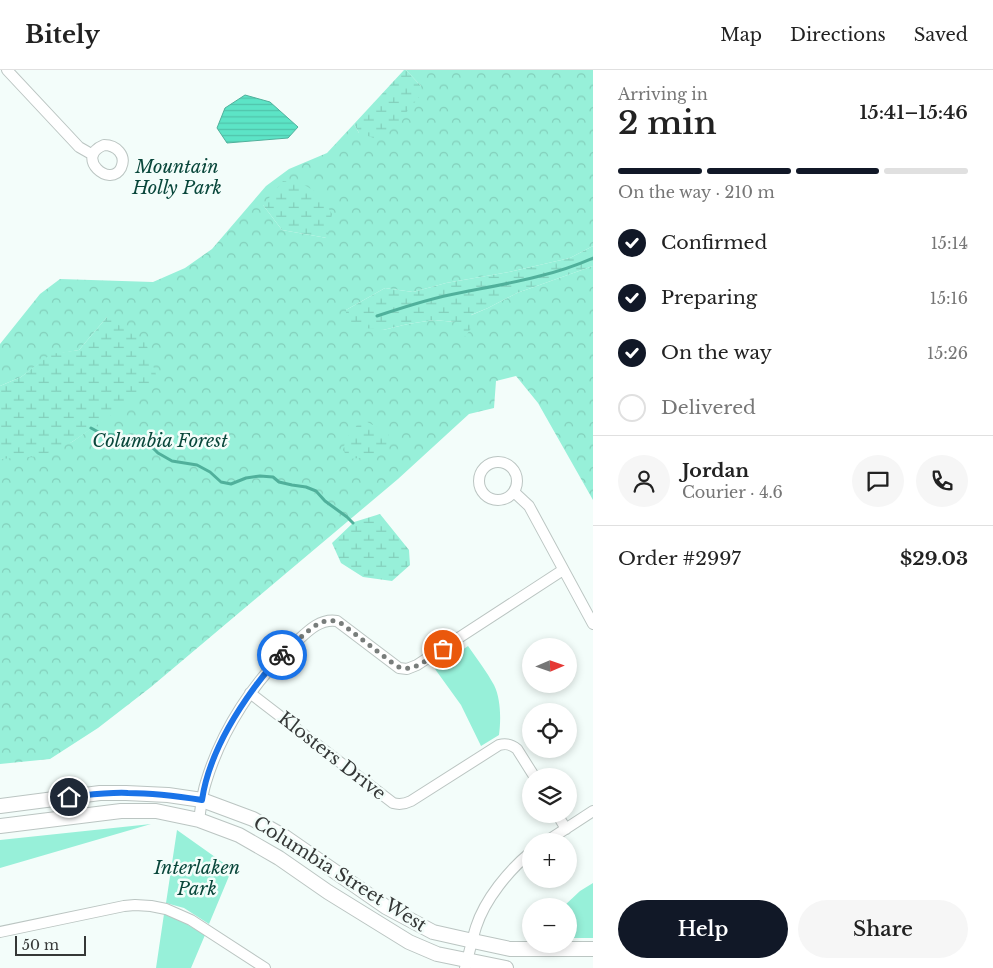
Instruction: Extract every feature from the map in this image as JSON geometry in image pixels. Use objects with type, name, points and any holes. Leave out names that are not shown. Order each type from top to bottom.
[{"type":"main road","name":"Columbia Street West","points":[[0,806],[126,792],[202,800],[253,819],[285,837],[386,907],[433,932],[510,948],[593,949]]},
{"type":"main road","name":"Columbia Street West","points":[[0,826],[121,811],[156,812],[199,820],[239,835],[279,858],[328,892],[409,942],[466,964],[506,968]]},
{"type":"street","points":[[7,70],[79,147],[92,156]]},
{"type":"street","points":[[514,492],[529,506],[593,624]]},
{"type":"street","points":[[199,820],[206,780],[235,716],[250,693],[277,660],[321,622],[336,621],[399,668],[412,668],[563,570]]},
{"type":"street","name":"Klosters Drive","points":[[250,693],[393,803],[399,805],[406,804],[499,745],[508,744],[517,749],[529,768]]},
{"type":"street","points":[[560,833],[593,811]]},
{"type":"street","points":[[562,823],[566,829]]},
{"type":"street","points":[[466,964],[477,925],[487,905],[512,869],[522,860]]},
{"type":"street","points":[[0,932],[124,906],[151,906],[166,909],[192,920],[265,968]]},
{"type":"green space","points":[[404,70],[421,86],[419,97],[395,126],[380,140],[359,133],[354,124]]},
{"type":"green space","name":"Columbia Forest","points":[[406,70],[593,70],[593,246],[570,258],[509,272],[446,283],[413,292],[385,288],[346,310],[383,330],[434,320],[455,322],[517,293],[593,266],[593,500],[538,403],[516,376],[496,381],[494,408],[469,414],[398,479],[151,687],[98,728],[50,759],[0,764],[0,459],[72,442],[107,417],[107,317],[79,350],[51,355],[21,377],[0,386],[0,344],[40,294],[60,279],[153,282],[185,268],[212,249],[266,186],[289,169],[327,153],[354,124],[359,133],[421,86]],"holes":[[[263,205],[327,238],[282,230]]]},
{"type":"green space","points":[[283,181],[301,183],[321,195],[332,214],[327,238],[282,230],[263,205]]},
{"type":"green space","points":[[593,246],[593,266],[517,293],[471,315],[472,327],[465,337],[455,322],[434,320],[383,330],[347,326],[346,310],[385,288],[413,292],[446,283],[509,272],[570,258]]},
{"type":"green space","points":[[107,317],[146,343],[157,378],[107,418],[72,442],[41,456],[0,459],[0,386],[21,377],[51,354],[79,350]]},
{"type":"green space","points":[[362,419],[389,434],[389,446],[379,456],[349,459],[343,450],[346,439]]},
{"type":"green space","points":[[380,514],[409,550],[410,565],[392,581],[363,577],[341,563],[332,543],[354,522]]},
{"type":"green space","points":[[468,646],[494,685],[499,703],[499,735],[481,746],[461,705],[435,669]]},
{"type":"green space","points":[[151,824],[0,868],[0,840]]},
{"type":"green space","name":"Interlaken Park","points":[[177,830],[232,869],[209,924],[184,908],[166,903]]},
{"type":"green space","points":[[593,883],[593,938],[577,938],[577,898],[573,898]]},
{"type":"green space","points":[[164,914],[185,923],[205,935],[191,968],[156,968]]},
{"type":"shaded area","points":[[245,95],[270,102],[298,127],[288,138],[227,143],[217,128],[225,108]]},
{"type":"waterway","points":[[377,316],[438,297],[544,275],[593,258]]},
{"type":"waterway","points":[[91,428],[102,434],[126,438]]},
{"type":"waterway","points":[[137,441],[148,443],[158,453],[172,461],[197,465],[210,472],[221,482],[231,484],[246,478],[260,476],[273,477],[279,482],[306,487],[316,491],[325,501],[353,523]]},
{"type":"way so far","points":[[282,655],[321,622],[329,620],[342,624],[399,668],[407,669],[417,666],[443,649]]},
{"type":"route","points":[[69,797],[126,792],[202,800],[206,780],[226,732],[250,693],[282,655]]},
{"type":"park label","name":"Mountain Holly Park","points":[[177,177]]}]
